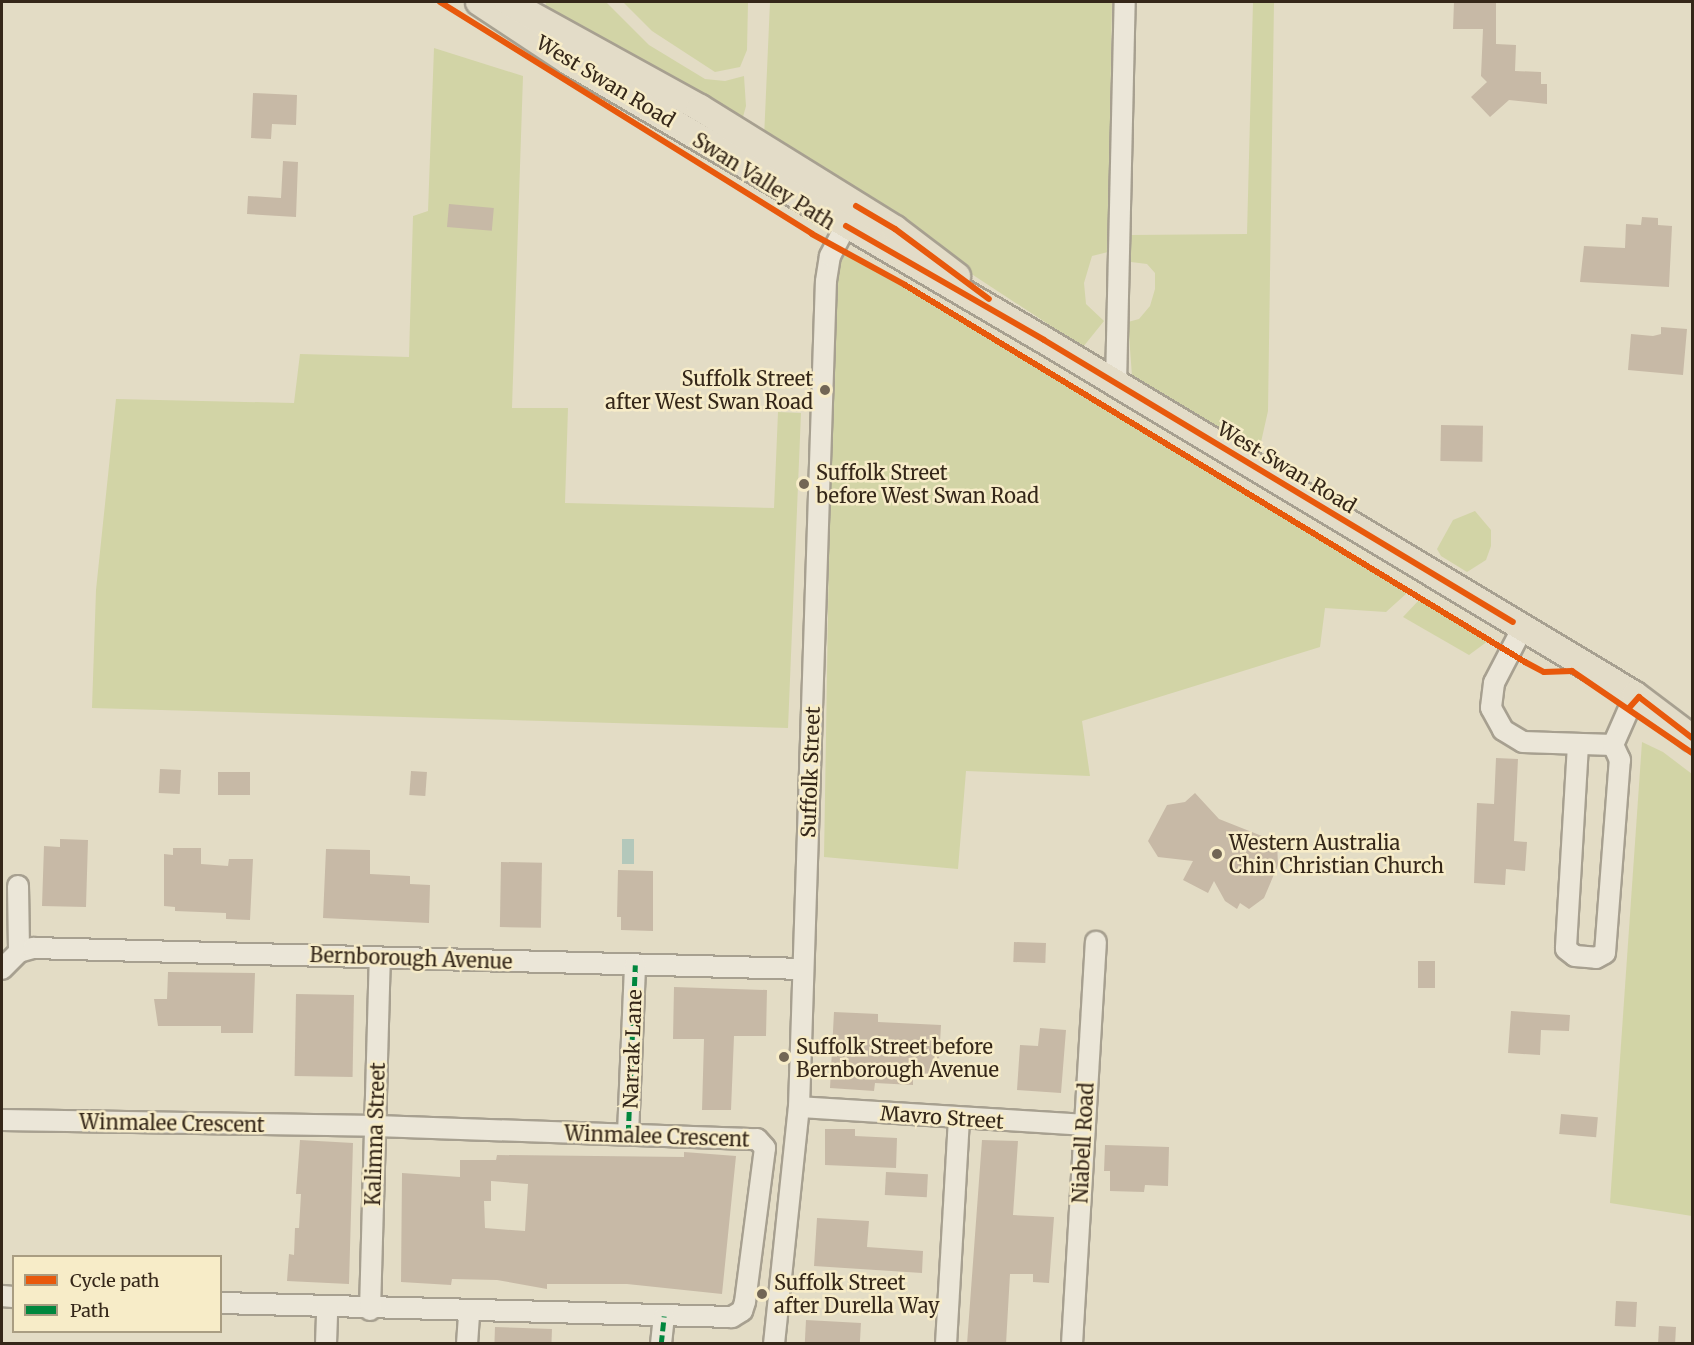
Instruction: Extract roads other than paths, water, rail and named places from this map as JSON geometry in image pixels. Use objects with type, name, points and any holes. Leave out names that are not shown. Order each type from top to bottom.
[{"type":"main road","name":"West Swan Road","points":[[479,2],[568,61],[851,216]]},
{"type":"main road","name":"West Swan Road","points":[[508,2],[700,108],[851,216],[1044,340],[1635,695],[1692,738]]},
{"type":"street","points":[[1116,384],[1125,2]]},
{"type":"street","name":"Suffolk Street","points":[[774,1344],[799,1107],[823,327],[830,256],[851,216]]},
{"type":"street","points":[[1522,627],[1494,683],[1491,708],[1503,730],[1523,742],[1613,745]]},
{"type":"street","points":[[1578,745],[1566,949],[1575,956],[1596,958],[1605,953],[1620,760],[1613,745],[1635,695]]},
{"type":"street","points":[[2,969],[19,952],[18,886]]},
{"type":"street","name":"Niabell Road","points":[[1072,1344],[1096,942]]},
{"type":"street","name":"Bernborough Avenue","points":[[19,952],[33,948],[803,969]]},
{"type":"street","name":"Kalimna Street","points":[[370,1310],[380,958]]},
{"type":"street","name":"Narrak Lane","points":[[628,1134],[635,964]]},
{"type":"street","name":"Mavro Street","points":[[799,1107],[959,1119],[1084,1125]]},
{"type":"street","points":[[946,1344],[959,1119]]},
{"type":"street","name":"Winmalee Crescent","points":[[2,1120],[376,1126],[628,1134],[757,1139],[765,1148],[742,1311],[732,1317],[370,1310],[222,1303]]},
{"type":"street","points":[[326,1344],[327,1307]]},
{"type":"street","points":[[467,1344],[469,1312]]},
{"type":"street","points":[[661,1344],[664,1316]]},
{"type":"place","name":"Suffolk Street after West Swan Road","points":[[825,390]]},
{"type":"place","name":"Suffolk Street before West Swan Road","points":[[804,484]]},
{"type":"place","name":"Western Australia Chin Christian Church","points":[[1217,854]]},
{"type":"place","name":"Suffolk Street before Bernborough Avenue","points":[[784,1057]]},
{"type":"place","name":"Suffolk Street after Durella Way","points":[[762,1294]]}]
